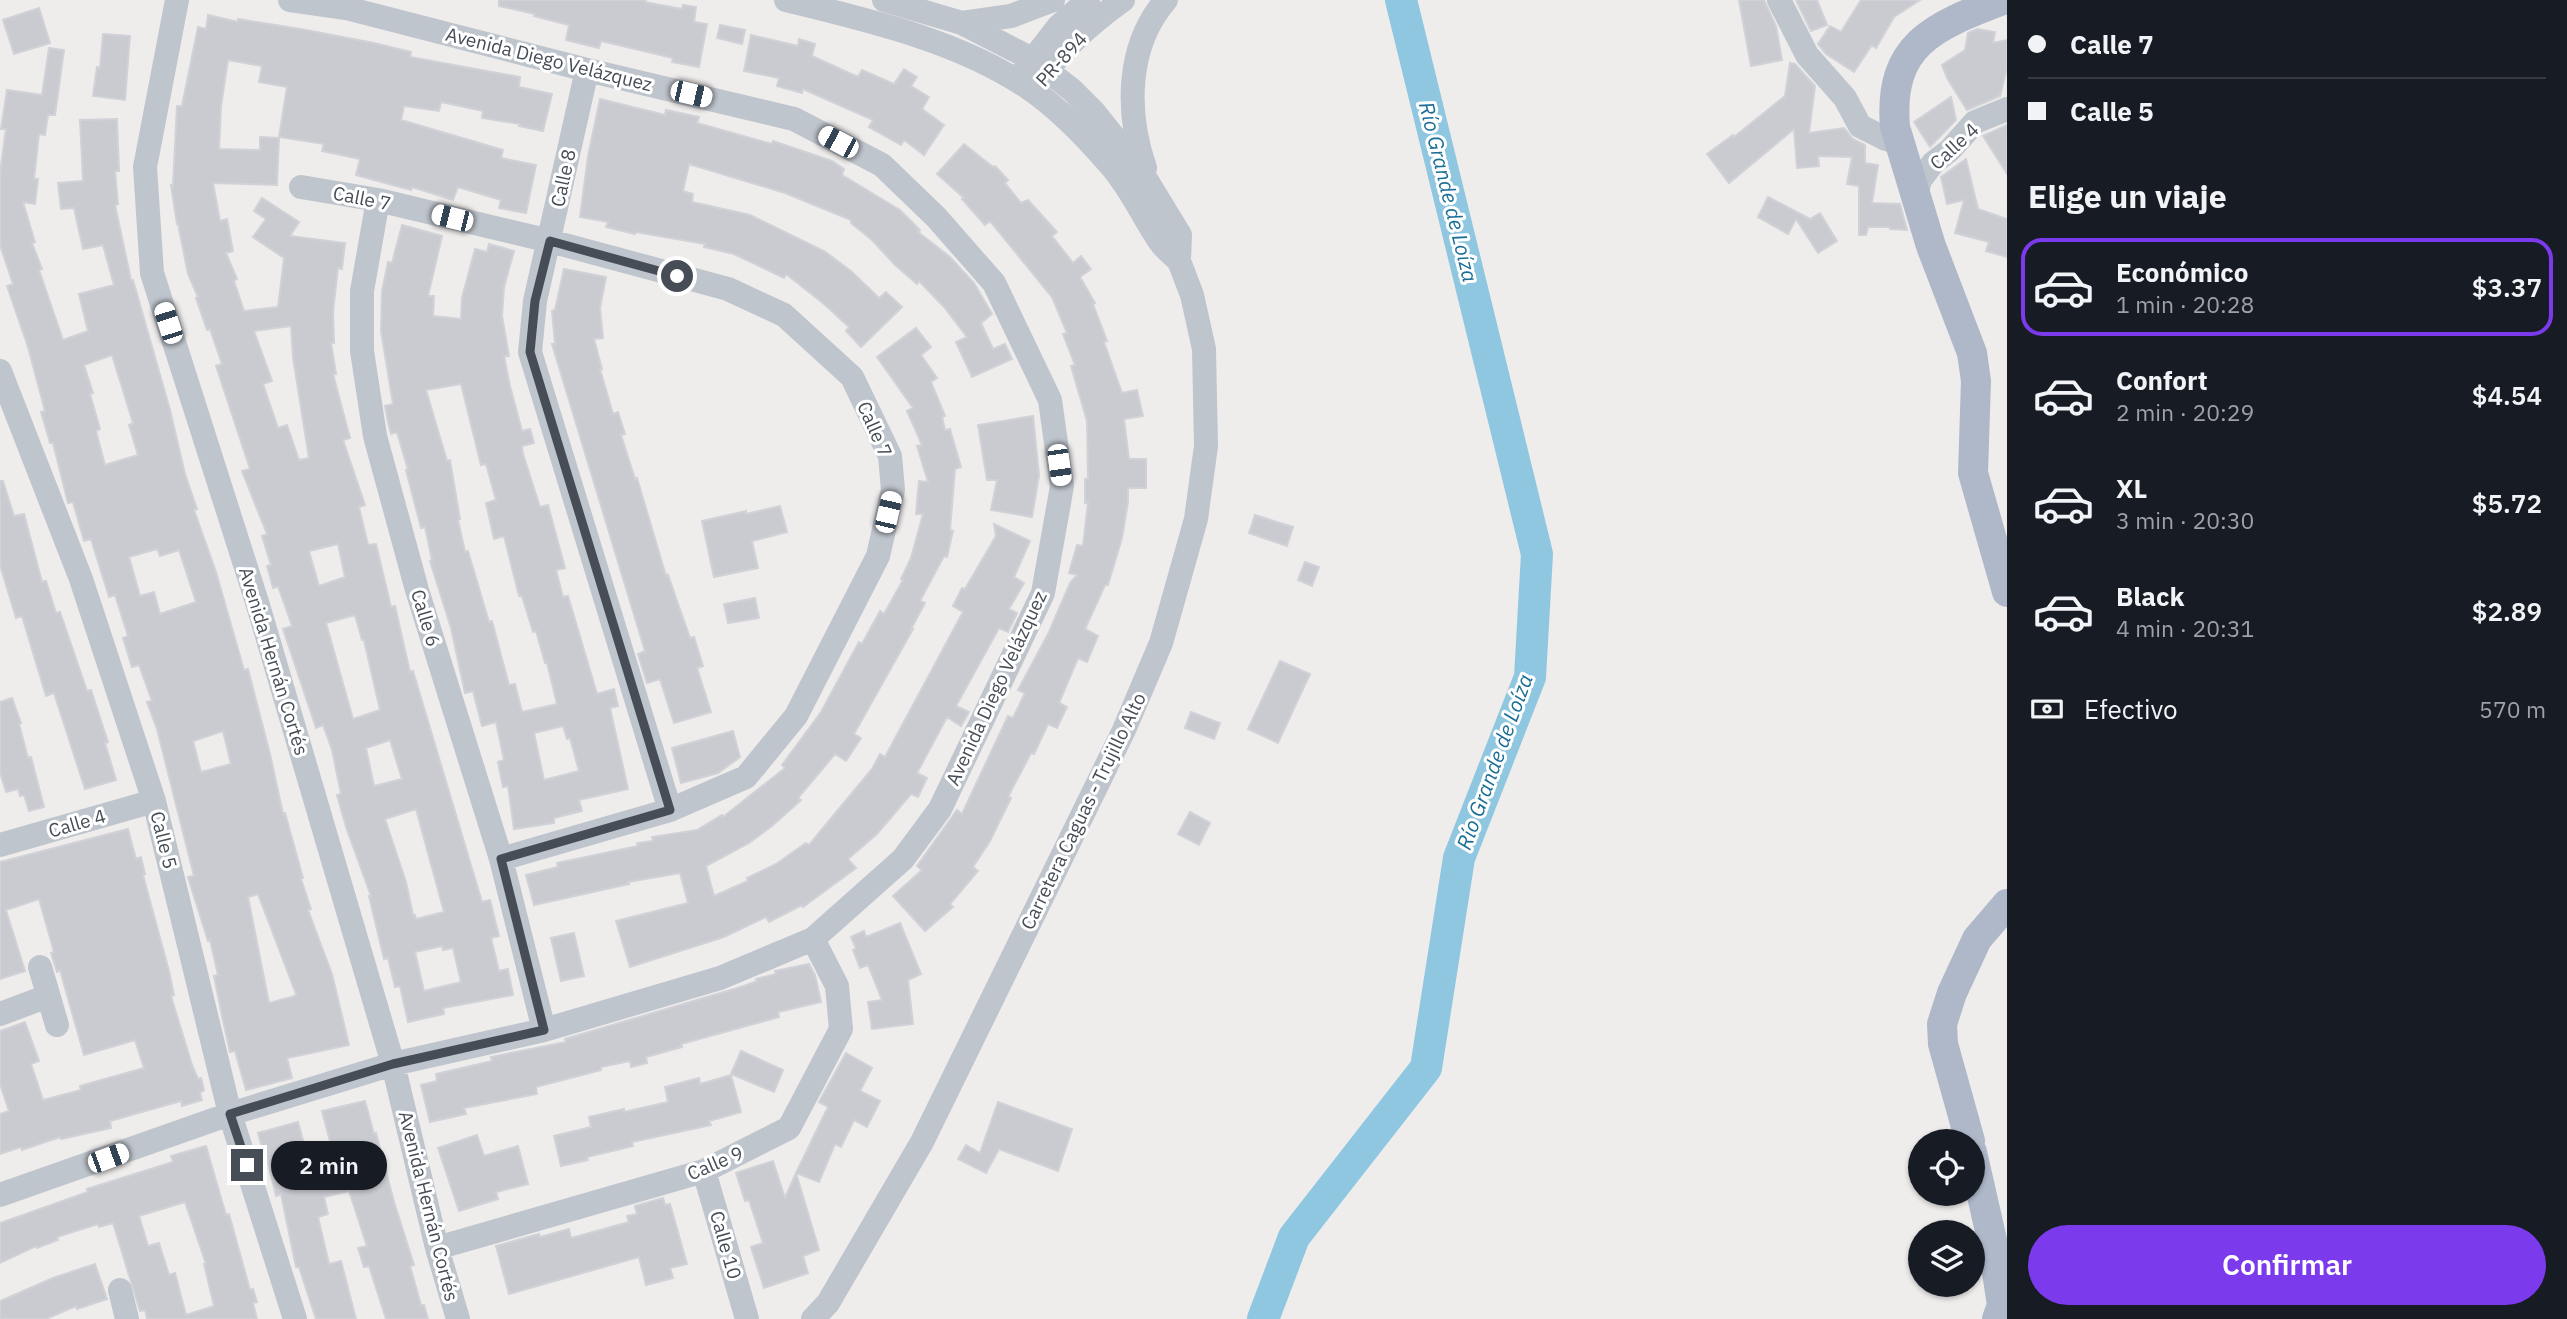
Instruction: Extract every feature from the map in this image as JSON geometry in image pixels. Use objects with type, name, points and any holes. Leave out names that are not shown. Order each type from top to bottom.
[{"type":"main road","points":[[2003,0],[1961,17],[1931,32],[1915,44],[1895,88],[1893,107],[1895,127],[1931,246],[1972,353],[1976,381],[1973,473],[2007,593]]},
{"type":"main road","points":[[1967,1129],[1943,1044],[1942,1024],[1952,993],[1978,939],[2007,904]]},
{"type":"main road","points":[[1984,1206],[2002,1305],[1997,1319]]},
{"type":"street","name":"Avenida Hernán Cortés","points":[[177,0],[145,167],[152,273],[257,601],[393,1064],[437,1248],[457,1319]]},
{"type":"street","name":"Avenida Diego Velázquez","points":[[0,1195],[230,1114],[393,1064],[544,1030],[720,978],[813,939],[903,859],[940,809],[1042,593],[1062,486],[1050,400],[994,283],[936,217],[881,165],[794,119],[587,70],[346,8],[290,0]]},
{"type":"street","name":"Carretera Caguas - Trujillo Alto","points":[[786,0],[900,31],[953,49],[1025,86],[1078,130],[1114,169],[1143,211],[1161,244],[1179,261]]},
{"type":"street","name":"Carretera Caguas - Trujillo Alto","points":[[813,1319],[828,1303],[922,1142],[1124,730],[1161,643],[1196,519],[1206,446],[1204,349],[1192,295],[1179,261],[1180,235],[1125,149],[1094,112],[1040,64],[962,23],[884,0]]},
{"type":"street","points":[[962,23],[1011,16],[1053,0]]},
{"type":"street","name":"PR-894","points":[[1025,86],[1040,64],[1058,27],[1088,0]]},
{"type":"street","name":"PR-894","points":[[1040,64],[1123,0]]},
{"type":"street","points":[[1152,188],[1139,148],[1132,100],[1144,33],[1155,12],[1166,0]]},
{"type":"street","points":[[1779,0],[1807,55],[1845,98],[1860,126],[1900,143]]},
{"type":"street","name":"Calle 8","points":[[587,70],[535,301],[530,352],[670,810]]},
{"type":"street","name":"Calle 4","points":[[1916,196],[1920,180],[1933,163],[1950,150],[1975,122],[2007,109]]},
{"type":"street","name":"Calle 7","points":[[301,187],[378,200],[550,241],[728,289],[784,315],[852,377],[890,456],[893,490],[877,556],[796,716],[746,777],[670,810],[501,859]]},
{"type":"street","name":"Calle 6","points":[[378,200],[362,291],[362,351],[375,436],[417,590],[501,859],[544,1030]]},
{"type":"street","name":"Calle 5","points":[[0,372],[81,579],[154,802],[230,1114],[295,1319]]},
{"type":"street","name":"Calle 4","points":[[0,845],[154,802]]},
{"type":"street","name":"Calle 9","points":[[437,1248],[704,1171],[789,1128],[841,1029],[837,986],[813,939]]},
{"type":"street","points":[[40,967],[57,1025]]},
{"type":"street","points":[[0,1014],[48,996]]},
{"type":"street","name":"Calle 10","points":[[704,1171],[747,1319]]},
{"type":"street","points":[[120,1290],[127,1319]]},
{"type":"building","points":[[499,0],[646,0],[645,2],[682,9],[683,5],[696,7],[694,22],[707,24],[699,67],[601,41],[599,48],[566,40],[569,25],[499,6]]},
{"type":"building","points":[[1739,0],[1764,0],[1776,26],[1782,60],[1751,66]]},
{"type":"building","points":[[1796,0],[1817,0],[1827,25],[1811,31]]},
{"type":"building","points":[[1861,0],[1920,0],[1894,17],[1876,48],[1872,45],[1854,72],[1826,54],[1818,44],[1830,26],[1841,32]]},
{"type":"building","points":[[39,8],[50,43],[14,54],[3,20]]},
{"type":"building","points":[[208,15],[238,22],[238,19],[306,30],[411,52],[410,57],[520,77],[519,87],[552,94],[543,131],[482,118],[483,111],[441,102],[439,111],[404,106],[401,120],[503,150],[501,158],[536,165],[526,213],[499,208],[501,200],[458,187],[453,200],[412,187],[411,190],[356,175],[360,159],[322,151],[324,144],[279,137],[287,87],[259,82],[262,66],[228,60],[221,106],[219,149],[260,150],[260,137],[279,138],[277,185],[213,183],[220,221],[227,219],[233,251],[226,253],[237,279],[234,281],[244,311],[278,307],[284,258],[253,237],[266,219],[254,211],[262,198],[299,222],[290,236],[345,243],[342,269],[338,268],[333,312],[334,343],[331,343],[336,374],[333,374],[350,438],[343,440],[365,505],[359,507],[368,545],[376,544],[391,607],[395,606],[410,672],[413,671],[482,902],[490,900],[499,936],[491,938],[499,971],[508,969],[513,995],[443,1008],[444,1014],[408,1022],[400,986],[395,987],[388,958],[384,959],[371,896],[337,795],[341,794],[332,750],[323,725],[316,728],[283,629],[292,626],[278,586],[273,588],[267,566],[271,565],[262,536],[267,534],[242,471],[250,469],[216,366],[222,364],[188,274],[177,224],[171,185],[177,106],[182,106],[198,27],[206,29]],"holes":[[[291,326],[293,358],[309,458],[299,460],[287,425],[278,428],[263,384],[272,381],[254,331]],[[338,544],[345,577],[319,586],[309,551]],[[355,615],[364,640],[380,710],[353,719],[326,623]],[[390,740],[402,779],[374,786],[366,748]],[[416,809],[444,912],[416,919],[385,819]],[[442,946],[443,950],[453,948],[461,982],[424,991],[415,952]]]},
{"type":"building","points":[[720,25],[745,30],[742,44],[717,38]]},
{"type":"building","points":[[1977,29],[1995,32],[1993,43],[2007,40],[2007,68],[2000,96],[1967,110],[1942,65],[1965,50],[1968,33]]},
{"type":"building","points":[[103,34],[130,36],[125,100],[93,96],[97,67],[100,68]]},
{"type":"building","points":[[751,35],[798,46],[799,39],[815,44],[812,56],[858,77],[862,70],[894,84],[904,69],[917,77],[911,86],[929,97],[922,109],[944,125],[924,155],[904,140],[901,145],[869,127],[873,120],[803,89],[802,93],[777,86],[779,78],[744,71]]},
{"type":"building","points":[[49,48],[64,50],[55,115],[48,115],[45,135],[39,134],[34,179],[38,179],[35,204],[23,202],[35,242],[32,243],[42,269],[39,270],[63,340],[88,331],[79,294],[114,285],[103,245],[83,249],[74,208],[61,209],[58,183],[83,181],[80,120],[117,119],[119,171],[115,171],[118,204],[115,205],[131,280],[170,410],[185,474],[197,509],[194,510],[216,572],[244,670],[248,669],[283,814],[285,813],[311,909],[308,910],[332,974],[349,1045],[287,1058],[292,1078],[246,1090],[235,1051],[230,1052],[214,976],[218,975],[210,940],[208,941],[188,877],[194,876],[157,729],[147,702],[152,701],[139,665],[132,667],[123,638],[128,636],[115,595],[109,597],[91,539],[84,541],[73,502],[68,503],[53,443],[50,443],[41,412],[45,411],[28,347],[7,286],[13,284],[0,245],[0,173],[6,129],[1,129],[7,90],[42,95]],"holes":[[[112,355],[133,423],[129,425],[138,455],[105,465],[96,431],[100,429],[90,394],[93,393],[84,365]],[[157,549],[160,556],[179,550],[196,602],[160,614],[154,592],[140,596],[129,557]],[[223,731],[231,764],[201,772],[193,741]],[[258,894],[295,996],[269,1003],[248,897]]]},
{"type":"building","points":[[1790,63],[1795,64],[1815,86],[1809,133],[1844,128],[1853,139],[1865,145],[1865,163],[1878,165],[1872,203],[1900,204],[1907,230],[1868,227],[1866,235],[1859,235],[1859,186],[1847,184],[1852,157],[1818,156],[1819,166],[1797,168],[1794,129],[1729,183],[1707,154],[1733,135],[1734,137],[1785,96]]},
{"type":"building","points":[[1951,97],[1956,120],[1930,147],[1914,122]]},
{"type":"building","points":[[600,99],[665,115],[666,110],[699,117],[697,123],[772,144],[773,141],[832,161],[844,169],[842,175],[900,210],[920,230],[918,232],[950,257],[974,283],[992,314],[981,323],[993,349],[1005,344],[1012,359],[972,377],[956,342],[967,337],[919,281],[917,284],[895,265],[851,220],[785,193],[689,164],[683,191],[693,194],[692,202],[750,215],[824,251],[851,271],[879,298],[886,292],[902,307],[861,347],[846,331],[849,327],[786,274],[784,278],[734,254],[704,247],[705,244],[636,232],[635,234],[606,227],[608,222],[580,217],[588,156]]},
{"type":"building","points":[[2007,125],[2007,174],[1983,136]]},
{"type":"building","points":[[964,144],[995,166],[1008,180],[1005,183],[1021,203],[1028,200],[1057,232],[1052,236],[1073,263],[1081,256],[1091,269],[1080,277],[1095,303],[1093,304],[1107,341],[1104,342],[1122,393],[1137,390],[1143,416],[1124,419],[1129,459],[1146,459],[1146,488],[1128,488],[1122,538],[1108,585],[1105,585],[1085,629],[1098,636],[1087,662],[1078,658],[1059,703],[1067,707],[1057,728],[1048,724],[1034,754],[1031,753],[1008,797],[1011,798],[990,841],[973,867],[978,871],[950,904],[953,907],[925,931],[893,896],[922,870],[917,866],[957,810],[962,814],[1008,716],[1013,718],[1025,693],[1018,690],[1049,632],[1070,583],[1077,575],[1069,573],[1077,545],[1083,546],[1088,502],[1085,503],[1085,479],[1088,479],[1087,421],[1071,366],[1075,365],[1063,334],[1067,333],[1052,297],[990,221],[985,225],[962,199],[964,198],[937,174]]},
{"type":"building","points":[[1966,159],[1978,209],[2007,219],[2007,257],[1986,251],[1989,242],[1955,233],[1964,200],[1947,204],[1941,177]]},
{"type":"building","points":[[1768,197],[1810,219],[1820,213],[1837,241],[1818,253],[1796,219],[1788,234],[1758,217]]},
{"type":"building","points":[[402,225],[442,236],[428,296],[434,296],[433,316],[461,319],[462,298],[475,249],[487,252],[489,244],[514,251],[504,287],[502,316],[509,356],[504,356],[510,386],[522,431],[530,429],[534,443],[522,446],[523,454],[540,507],[548,505],[565,568],[556,570],[563,597],[568,596],[597,694],[614,689],[618,706],[610,708],[628,789],[579,800],[582,811],[554,818],[554,823],[514,829],[508,786],[503,787],[498,762],[504,760],[496,722],[482,726],[473,691],[465,693],[451,628],[430,561],[432,560],[425,527],[421,528],[397,432],[391,434],[385,406],[393,404],[381,331],[382,291],[388,262],[392,263]],"holes":[[[461,384],[481,465],[486,464],[496,500],[486,503],[494,539],[504,536],[519,596],[522,596],[533,632],[536,631],[557,704],[522,712],[515,684],[509,685],[492,621],[489,622],[468,551],[465,552],[450,460],[447,461],[426,390]],[[563,726],[567,739],[570,738],[579,771],[544,780],[534,733]]]},
{"type":"building","points":[[564,269],[606,277],[600,308],[603,338],[594,339],[600,369],[613,414],[618,412],[625,434],[621,435],[635,479],[637,478],[666,576],[668,575],[690,638],[694,637],[703,666],[697,668],[711,712],[674,723],[660,679],[647,683],[638,654],[645,651],[552,344],[555,344],[552,311],[555,310]]},
{"type":"building","points":[[916,328],[931,347],[921,355],[937,378],[931,382],[945,416],[942,417],[945,430],[950,429],[961,467],[955,469],[950,530],[953,531],[947,557],[944,556],[920,601],[925,603],[913,629],[854,734],[861,738],[846,761],[835,754],[798,798],[801,800],[772,826],[749,843],[706,866],[714,896],[748,881],[747,878],[776,864],[806,843],[809,845],[872,769],[880,754],[885,757],[963,612],[953,606],[996,536],[994,524],[1030,541],[1014,577],[1024,583],[1009,609],[1017,613],[1008,632],[999,628],[956,706],[969,712],[961,726],[947,717],[917,773],[927,778],[918,797],[911,794],[877,834],[848,859],[856,868],[803,907],[802,905],[769,922],[766,917],[724,937],[630,967],[616,921],[688,903],[680,873],[628,882],[629,884],[534,905],[526,875],[558,867],[557,863],[638,846],[637,843],[653,841],[652,837],[697,830],[722,815],[723,817],[785,768],[782,765],[821,712],[859,642],[862,644],[880,611],[884,614],[903,580],[901,579],[911,558],[923,514],[916,514],[919,481],[928,482],[917,446],[922,445],[907,411],[913,408],[877,357]]},
{"type":"building","points":[[1033,416],[1039,475],[1032,517],[991,510],[997,480],[987,480],[978,425]]},
{"type":"building","points":[[0,481],[3,481],[14,516],[24,514],[42,582],[46,581],[56,613],[60,612],[87,691],[91,690],[108,742],[105,743],[116,780],[85,789],[54,693],[46,696],[22,616],[16,618],[0,565]]},
{"type":"building","points":[[780,506],[787,532],[752,541],[758,568],[714,577],[702,521]]},
{"type":"building","points":[[1255,515],[1293,527],[1287,546],[1249,533]]},
{"type":"building","points":[[1305,562],[1319,567],[1312,586],[1298,580]]},
{"type":"building","points":[[755,598],[759,618],[728,623],[724,604]]},
{"type":"building","points":[[1280,661],[1310,674],[1278,743],[1248,729]]},
{"type":"building","points":[[12,698],[44,807],[29,811],[24,795],[20,796],[18,789],[6,792],[0,772],[0,702]]},
{"type":"building","points":[[1191,712],[1220,723],[1214,739],[1185,728]]},
{"type":"building","points":[[733,731],[740,757],[718,773],[681,783],[672,748]]},
{"type":"building","points":[[1190,812],[1210,823],[1199,845],[1178,834]]},
{"type":"building","points":[[128,829],[136,859],[141,857],[143,875],[169,971],[174,995],[171,996],[192,1065],[198,1079],[201,1078],[204,1090],[200,1093],[202,1100],[182,1106],[181,1101],[110,1121],[111,1128],[61,1139],[60,1137],[22,1150],[21,1147],[0,1154],[0,1114],[9,1111],[0,1084],[0,1031],[25,1022],[39,1061],[31,1064],[43,1100],[81,1090],[80,1086],[144,1068],[135,1040],[84,1055],[60,970],[57,972],[51,953],[54,952],[39,899],[6,910],[25,971],[0,979],[0,862]]},
{"type":"building","points":[[900,923],[921,974],[908,980],[913,1024],[872,1029],[868,1002],[882,1000],[868,965],[860,968],[851,937],[864,931],[866,937]]},
{"type":"building","points":[[574,933],[584,976],[561,981],[551,938]]},
{"type":"building","points":[[809,964],[815,975],[821,1002],[778,1012],[779,1017],[681,1044],[682,1047],[646,1057],[647,1063],[631,1067],[630,1061],[601,1067],[601,1070],[536,1087],[537,1094],[464,1108],[466,1114],[430,1122],[421,1085],[437,1081],[436,1074],[492,1061],[491,1057],[566,1042],[565,1039],[744,986],[757,981],[756,979],[776,974],[775,971]]},
{"type":"building","points":[[741,1051],[783,1070],[774,1092],[731,1074]]},
{"type":"building","points":[[846,1053],[872,1068],[860,1091],[880,1101],[867,1127],[854,1120],[841,1147],[835,1144],[819,1182],[796,1173],[828,1107],[819,1102]]},
{"type":"building","points":[[731,1075],[741,1112],[709,1121],[711,1125],[632,1142],[633,1146],[561,1166],[554,1136],[591,1127],[589,1117],[668,1102],[665,1087],[699,1078],[700,1084]]},
{"type":"building","points":[[365,1101],[414,1265],[410,1266],[421,1305],[424,1305],[428,1319],[386,1319],[369,1266],[364,1267],[358,1248],[367,1246],[349,1191],[324,1197],[328,1214],[318,1217],[329,1264],[341,1261],[356,1319],[316,1319],[299,1267],[296,1267],[281,1194],[276,1196],[258,1133],[298,1122],[307,1155],[332,1149],[322,1111]]},
{"type":"building","points":[[998,1102],[1072,1129],[1058,1171],[999,1149],[986,1173],[958,1159],[966,1145],[980,1153]]},
{"type":"building","points":[[477,1135],[484,1156],[518,1146],[528,1184],[496,1192],[498,1199],[459,1211],[438,1148]]},
{"type":"building","points":[[206,1146],[226,1215],[229,1214],[250,1290],[253,1289],[257,1302],[253,1303],[257,1319],[147,1319],[145,1310],[140,1311],[113,1223],[99,1227],[98,1224],[57,1237],[58,1240],[37,1248],[36,1246],[0,1263],[0,1223],[88,1192],[87,1189],[173,1162],[171,1156]],"holes":[[[185,1202],[206,1264],[214,1306],[186,1315],[175,1273],[169,1275],[159,1243],[148,1246],[139,1216]]]},
{"type":"building","points":[[773,1161],[785,1198],[796,1173],[819,1250],[803,1256],[808,1273],[764,1288],[751,1247],[763,1243],[749,1200],[745,1201],[736,1173]]},
{"type":"building","points":[[663,1198],[665,1205],[670,1204],[687,1264],[670,1268],[673,1278],[646,1285],[639,1257],[509,1294],[496,1246],[569,1229],[571,1238],[629,1222],[627,1216],[637,1214],[635,1206]]},
{"type":"building","points":[[95,1264],[107,1299],[77,1309],[76,1306],[46,1319],[0,1319],[0,1301],[53,1278]]},
{"type":"waterway","name":"Río Grande de Loíza","points":[[1263,1319],[1294,1237],[1426,1068],[1459,858],[1530,677],[1537,554],[1401,0]]},
{"type":"route","points":[[247,1165],[230,1114],[393,1064],[544,1030],[501,859],[670,810],[530,352],[535,301],[550,241],[677,276]]}]
